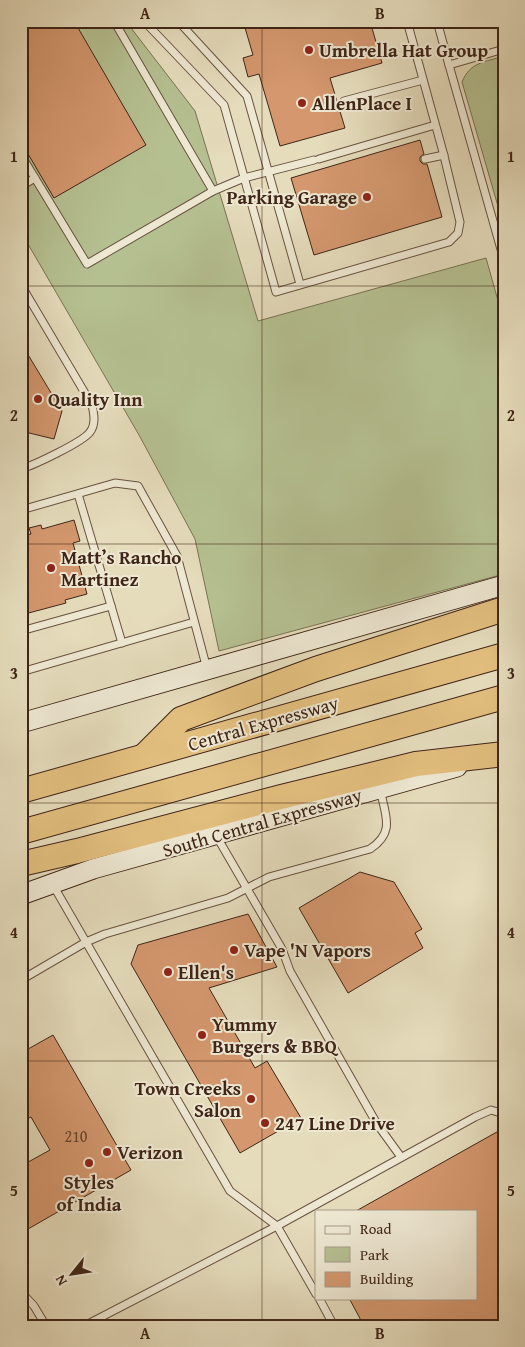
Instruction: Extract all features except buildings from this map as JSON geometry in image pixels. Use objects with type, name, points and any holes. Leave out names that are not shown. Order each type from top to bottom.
[{"type":"highway","points":[[144,756],[181,719],[316,669],[504,609]]},
{"type":"highway","name":"Central Expressway","points":[[21,791],[504,655]]},
{"type":"highway","points":[[21,832],[504,697]]},
{"type":"highway","points":[[21,864],[77,851],[281,796],[416,764],[504,754]]},
{"type":"main road","points":[[21,723],[504,585]]},
{"type":"main road","name":"South Central Expressway","points":[[21,895],[93,869],[504,754]]},
{"type":"lane","points":[[114,21],[213,191]]},
{"type":"lane","points":[[144,21],[224,105],[276,292],[449,242],[458,233],[460,222],[444,155],[407,21]]},
{"type":"lane","points":[[178,21],[247,96],[300,284]]},
{"type":"lane","points":[[436,21],[504,260]]},
{"type":"lane","points":[[448,65],[504,48]]},
{"type":"lane","points":[[344,101],[423,80]]},
{"type":"lane","points":[[21,156],[87,264],[213,191],[244,178],[316,160],[435,125]]},
{"type":"lane","points":[[425,159],[444,155]]},
{"type":"lane","points":[[21,186],[35,178]]},
{"type":"lane","points":[[21,285],[92,405],[95,417],[90,432],[84,437],[31,466],[21,469]]},
{"type":"lane","points":[[21,510],[115,483],[138,486],[177,556],[207,669]]},
{"type":"lane","points":[[78,494],[122,643]]},
{"type":"lane","points":[[21,632],[111,606]]},
{"type":"lane","points":[[21,672],[194,622]]},
{"type":"lane","points":[[21,980],[86,942],[105,934],[228,898],[269,877],[370,849],[379,843],[385,835],[387,827],[380,789]]},
{"type":"lane","points":[[215,835],[248,888],[282,949],[290,970],[377,1124],[401,1157]]},
{"type":"lane","points":[[52,883],[230,1191],[277,1226],[315,1292]]},
{"type":"lane","points":[[84,1326],[277,1226],[475,1116],[491,1110],[504,1114]]},
{"type":"lane","points":[[21,1292],[34,1306],[46,1326]]},
{"type":"lane","points":[[320,1300],[334,1326]]},
{"type":"green space","points":[[21,21],[128,21],[131,28],[195,111],[258,321],[486,258],[504,322],[504,574],[219,651],[195,539],[139,435],[21,232]]},
{"type":"green space","points":[[504,56],[504,227],[462,82],[469,70],[484,62]]},
{"type":"place","name":"Umbrella Hat Group","points":[[309,50]]},
{"type":"place","name":"AllenPlace I","points":[[302,103]]},
{"type":"place","name":"Parking Garage","points":[[367,197]]},
{"type":"place","name":"Quality Inn","points":[[38,399]]},
{"type":"place","name":"Matt’s Rancho Martinez","points":[[51,568]]},
{"type":"place","name":"Vape 'N Vapors","points":[[234,950]]},
{"type":"place","name":"Ellen's","points":[[168,972]]},
{"type":"place","name":"Yummy Burgers & BBQ","points":[[202,1035]]},
{"type":"place","name":"Town Creeks Salon","points":[[251,1099]]},
{"type":"place","name":"247 Line Drive","points":[[265,1123]]},
{"type":"place","name":"Verizon","points":[[107,1152]]},
{"type":"place","name":"Styles of India","points":[[89,1163]]}]
